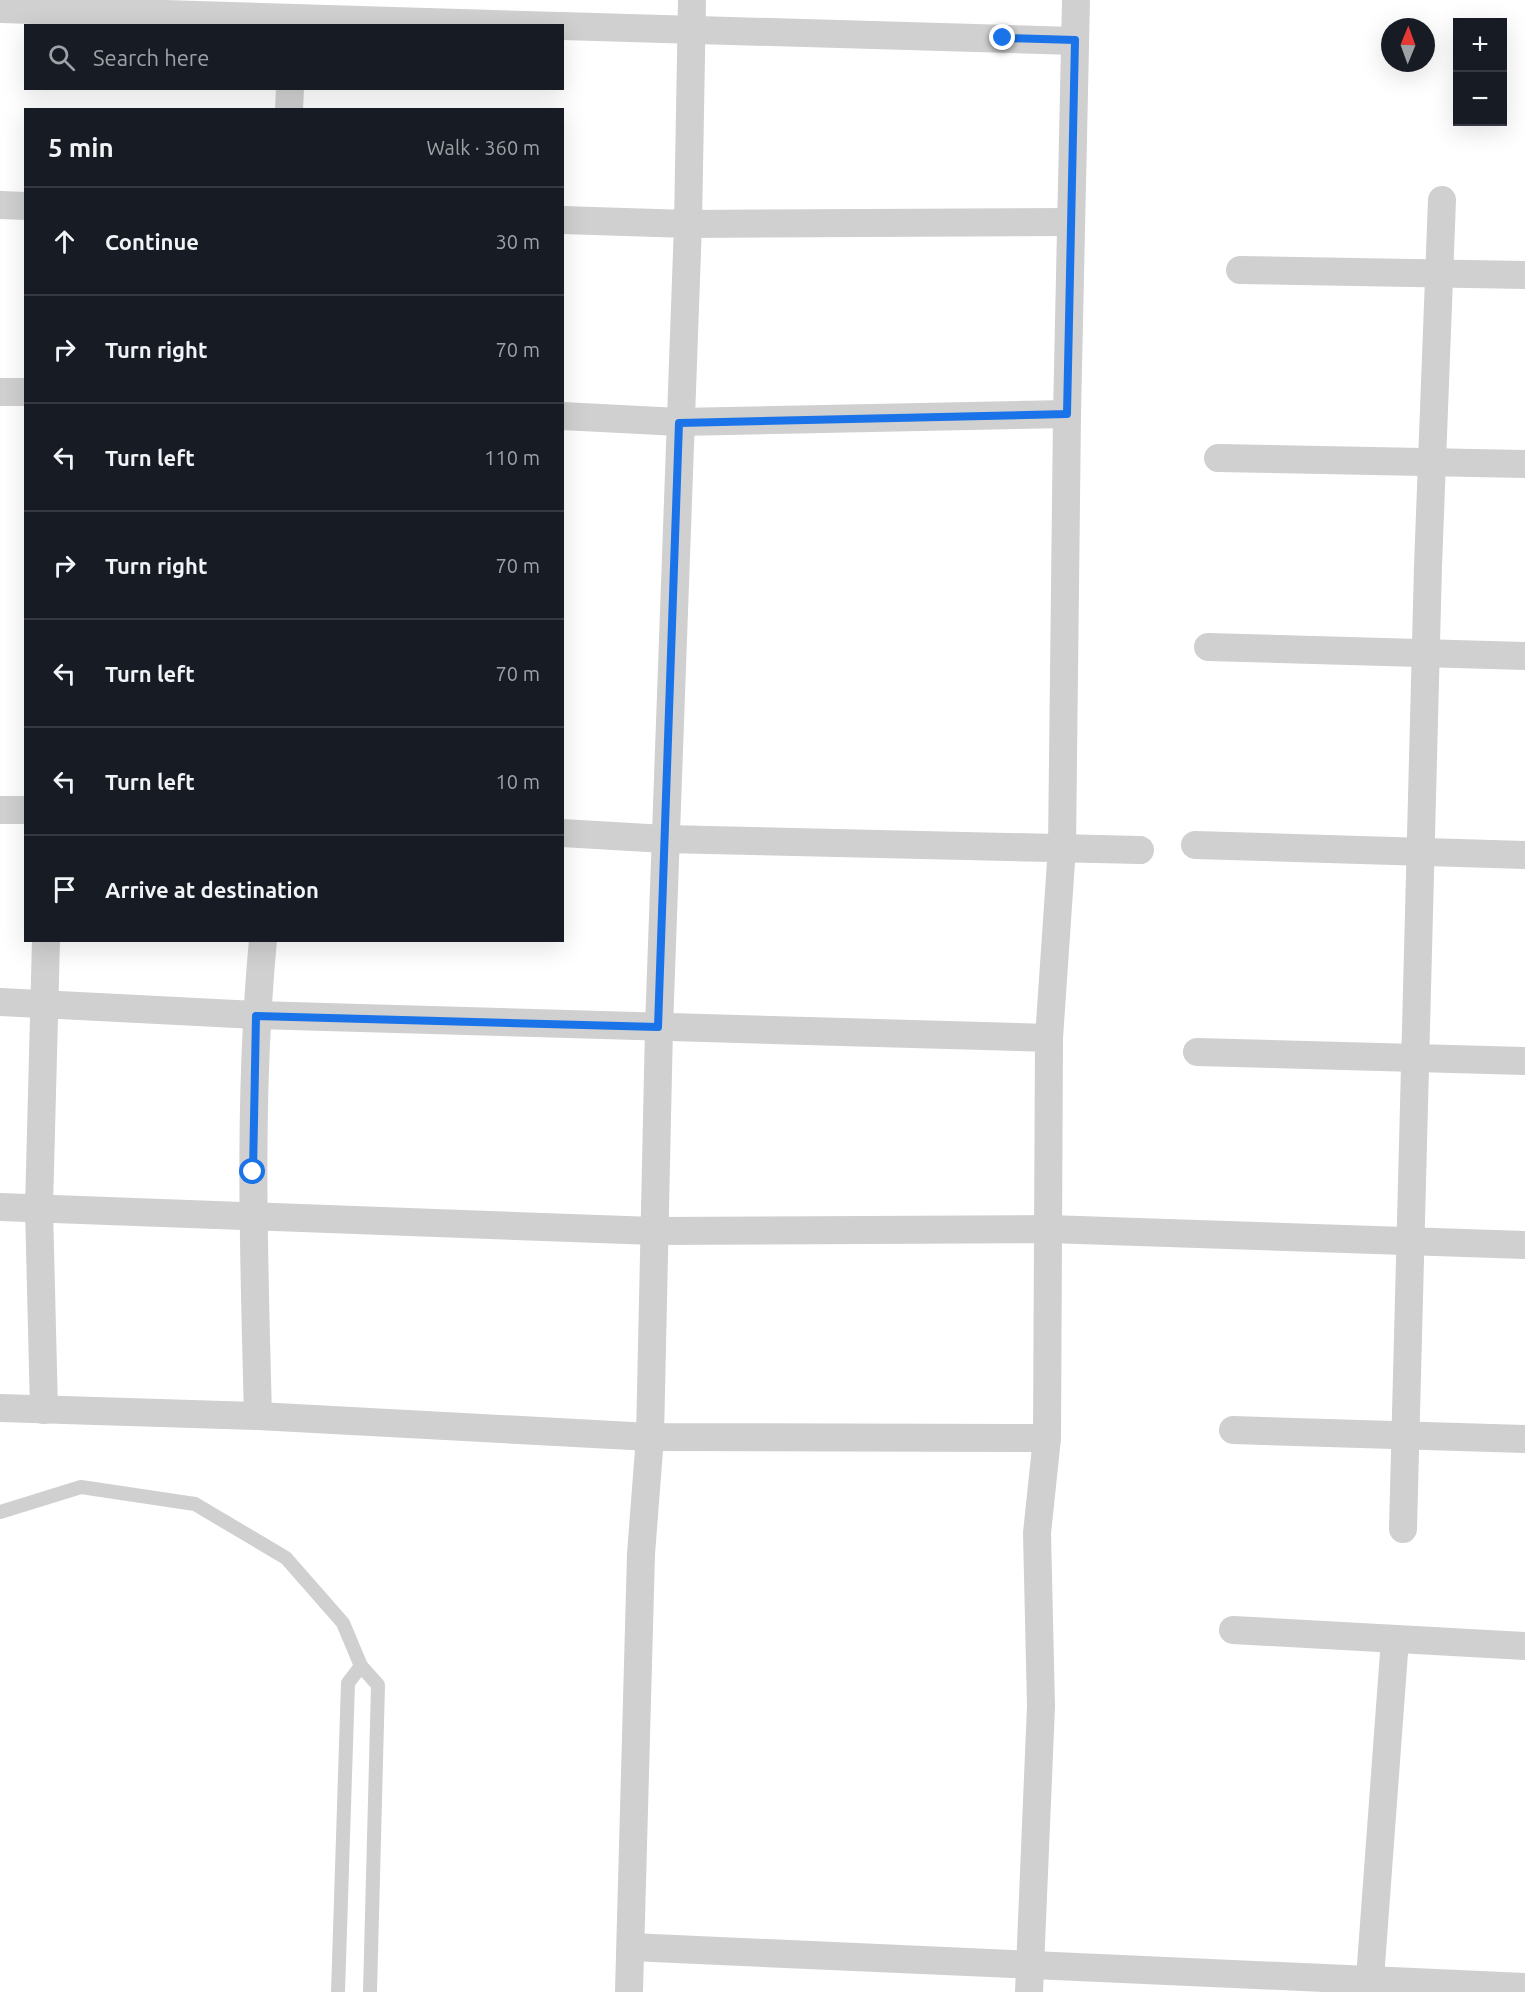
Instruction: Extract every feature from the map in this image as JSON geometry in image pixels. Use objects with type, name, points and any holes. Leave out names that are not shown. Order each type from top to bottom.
[{"type":"street","points":[[629,1992],[641,1554],[650,1437],[658,1027],[688,224],[692,0]]},
{"type":"street","points":[[1029,1979],[1041,1706],[1037,1533],[1047,1438],[1049,1038],[1062,847],[1067,414],[1076,0]]},
{"type":"street","points":[[0,9],[79,6],[514,24]]},
{"type":"street","points":[[564,26],[1075,40]]},
{"type":"street","points":[[289,108],[290,90]]},
{"type":"street","points":[[1403,1529],[1420,852],[1442,200]]},
{"type":"street","points":[[0,205],[24,206]]},
{"type":"street","points":[[564,220],[688,224],[1071,222]]},
{"type":"street","points":[[1240,270],[1525,275]]},
{"type":"street","points":[[0,392],[24,392]]},
{"type":"street","points":[[564,416],[679,423],[1067,414]]},
{"type":"street","points":[[1218,458],[1525,464]]},
{"type":"street","points":[[1208,647],[1525,656]]},
{"type":"street","points":[[0,810],[24,810]]},
{"type":"street","points":[[564,833],[665,839],[1140,850]]},
{"type":"street","points":[[1196,845],[1525,855]]},
{"type":"street","points":[[44,1410],[39,1208],[46,942]]},
{"type":"street","points":[[258,1416],[252,1216],[256,1016],[263,942]]},
{"type":"street","points":[[0,1002],[256,1016],[1049,1038]]},
{"type":"street","points":[[1197,1052],[1525,1061]]},
{"type":"street","points":[[0,1207],[654,1232],[1049,1229],[1525,1245]]},
{"type":"street","points":[[0,1408],[258,1416],[650,1437],[1047,1438]]},
{"type":"street","points":[[1233,1430],[1525,1439]]},
{"type":"street","points":[[1233,1630],[1525,1646]]},
{"type":"street","points":[[1369,1986],[1395,1639]]},
{"type":"street","points":[[631,1947],[1029,1979],[1525,1987]]},
{"type":"lane","points":[[0,1512],[81,1487],[195,1504],[286,1558],[343,1623],[361,1666],[378,1685],[369,1992]]},
{"type":"lane","points":[[338,1992],[348,1683],[361,1666]]},
{"type":"route","points":[[253,1172],[256,1016],[658,1027],[679,423],[1067,414],[1075,40],[1003,38]]}]
